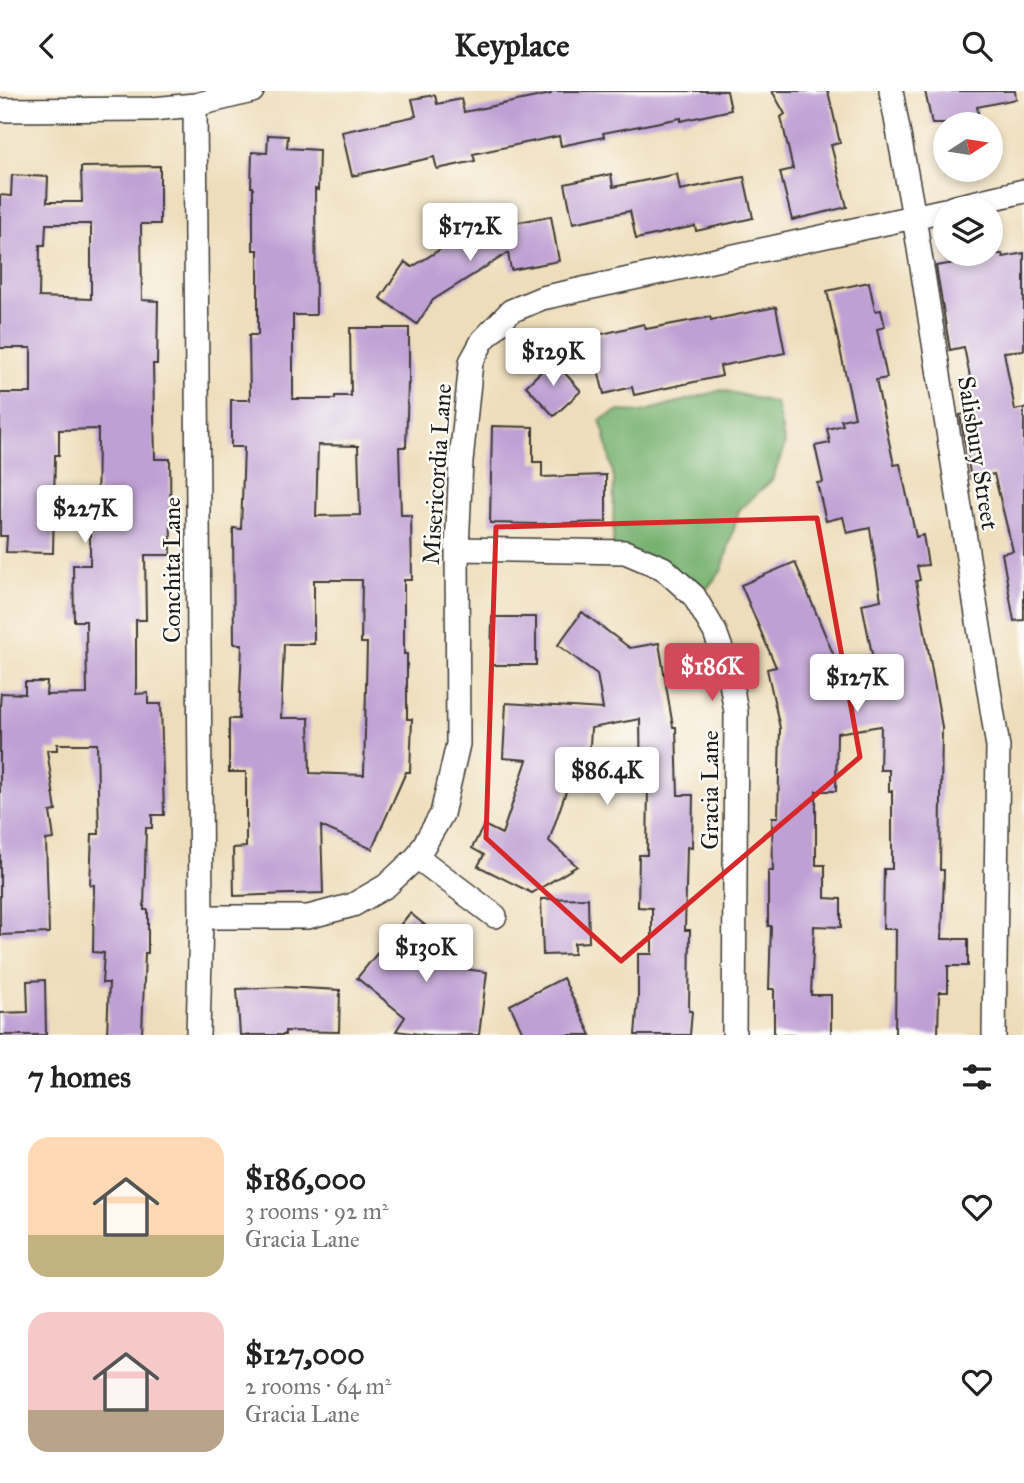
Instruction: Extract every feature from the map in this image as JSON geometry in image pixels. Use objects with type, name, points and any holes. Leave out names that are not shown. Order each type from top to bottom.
[{"type":"street","points":[[0,110],[152,109],[195,105],[252,91]]},
{"type":"street","name":"Salisbury Street","points":[[891,91],[914,217],[998,747],[994,1035]]},
{"type":"street","name":"Conchita Lane","points":[[195,105],[201,917],[198,1035]]},
{"type":"street","points":[[1003,196],[1024,191]]},
{"type":"street","name":"Misericordia Lane","points":[[201,917],[308,917],[353,905],[386,886],[417,857],[442,814],[458,744],[457,549],[461,461],[471,362],[483,340],[511,311],[542,298],[933,213]]},
{"type":"street","name":"Gracia Lane","points":[[457,549],[625,552],[663,568],[694,596],[715,632],[729,671],[736,712],[734,1035]]},
{"type":"street","points":[[417,857],[495,916]]},
{"type":"highlighted area","points":[[817,518],[860,757],[621,961],[486,838],[496,527]]},
{"type":"green space","points":[[722,390],[776,403],[785,445],[772,480],[739,510],[722,570],[700,597],[613,545],[614,478],[600,420],[617,411],[642,412]]},
{"type":"building","points":[[550,91],[727,91],[731,110],[603,133],[604,137],[561,146],[559,136],[473,154],[475,161],[437,169],[434,157],[352,176],[342,132],[416,116],[412,99],[435,95],[437,104],[461,99],[464,112],[551,94]]},
{"type":"building","points":[[772,91],[828,91],[840,143],[831,145],[847,207],[792,220],[780,172],[793,169],[781,117],[785,114]]},
{"type":"building","points":[[925,91],[1015,91],[1016,99],[977,107],[978,112],[933,112],[932,124]]},
{"type":"building","points":[[268,135],[288,136],[287,148],[319,150],[318,190],[315,189],[316,315],[293,315],[293,399],[335,399],[335,396],[351,396],[350,328],[409,328],[406,447],[399,447],[401,515],[411,515],[412,580],[404,580],[407,719],[412,719],[410,772],[406,772],[372,849],[321,826],[323,893],[234,896],[233,848],[246,847],[246,772],[229,772],[229,719],[239,719],[242,644],[234,644],[233,528],[241,529],[244,447],[231,447],[231,400],[250,400],[249,335],[258,335],[258,250],[253,250],[252,152],[267,153]],"holes":[[[318,445],[358,446],[360,515],[316,516]],[[314,580],[362,580],[361,643],[367,643],[364,775],[310,773],[309,718],[281,718],[284,644],[314,644]]]},
{"type":"building","points":[[160,166],[160,224],[141,224],[142,300],[158,301],[157,364],[153,364],[155,459],[170,459],[171,555],[145,555],[146,620],[136,620],[136,694],[148,693],[148,704],[161,704],[164,815],[152,815],[152,828],[146,828],[144,910],[148,910],[148,953],[145,953],[142,1035],[107,1035],[109,983],[102,983],[104,953],[93,952],[94,885],[90,885],[92,834],[99,834],[97,744],[57,744],[57,750],[47,750],[56,811],[50,812],[54,839],[46,840],[49,933],[0,935],[1,693],[25,694],[25,682],[47,682],[46,695],[87,694],[86,621],[74,621],[73,565],[90,565],[90,527],[97,527],[98,429],[59,430],[59,455],[55,455],[53,553],[6,552],[7,536],[0,536],[0,393],[31,393],[31,348],[0,348],[0,195],[11,196],[12,175],[48,177],[47,202],[82,202],[81,167]],"holes":[[[46,224],[91,224],[91,299],[39,297],[40,245],[45,245]]]},
{"type":"building","points":[[611,174],[613,187],[677,174],[680,190],[744,177],[753,218],[696,231],[695,226],[636,239],[630,211],[573,223],[565,184]]},
{"type":"building","points":[[551,216],[559,261],[511,270],[508,253],[433,300],[417,324],[380,298],[405,262],[412,267],[476,227],[479,232],[517,226],[518,222]]},
{"type":"building","points":[[1024,253],[1024,350],[1004,352],[1015,410],[1024,408],[1024,620],[1014,621],[1002,553],[1013,551],[994,474],[971,479],[960,415],[977,412],[964,347],[950,350],[936,266],[1003,266],[1003,257]]},
{"type":"building","points":[[869,282],[875,311],[881,310],[885,327],[877,329],[887,378],[876,380],[894,465],[900,464],[916,537],[923,535],[928,565],[917,566],[920,580],[916,581],[942,727],[942,939],[968,939],[968,966],[948,966],[948,992],[939,992],[938,1035],[895,1035],[896,929],[883,929],[884,869],[892,869],[892,791],[889,791],[889,770],[880,770],[881,726],[837,733],[836,791],[816,791],[816,865],[825,865],[825,898],[841,899],[841,927],[814,926],[811,995],[831,995],[831,1035],[774,1035],[774,989],[769,989],[771,926],[768,926],[768,871],[773,871],[772,817],[778,817],[780,728],[767,669],[776,667],[741,585],[795,562],[838,671],[874,664],[862,604],[881,600],[870,528],[847,533],[843,517],[826,521],[817,483],[823,482],[815,446],[830,443],[827,429],[843,425],[841,420],[855,417],[827,291]]},
{"type":"building","points":[[776,307],[785,353],[720,366],[722,376],[634,395],[632,387],[604,394],[590,337],[644,324],[646,329]]},
{"type":"building","points":[[553,360],[581,391],[554,416],[526,386]]},
{"type":"building","points":[[492,426],[533,427],[533,462],[542,462],[542,477],[606,475],[606,522],[490,523]]},
{"type":"building","points":[[582,612],[630,648],[659,643],[673,727],[676,727],[678,795],[693,795],[692,848],[687,847],[685,930],[690,930],[690,1035],[635,1035],[638,954],[652,954],[652,908],[638,907],[639,855],[647,855],[648,786],[641,787],[640,719],[591,728],[589,763],[576,762],[549,841],[577,866],[532,893],[478,866],[484,855],[472,848],[484,825],[502,834],[527,760],[503,758],[506,703],[603,709],[597,674],[558,645]]},
{"type":"building","points":[[492,617],[536,617],[536,665],[491,665]]},
{"type":"building","points":[[588,898],[589,942],[574,943],[574,954],[543,955],[541,899]]},
{"type":"building","points":[[410,913],[447,943],[429,964],[487,972],[479,1035],[428,1035],[396,1031],[405,1017],[357,978]]},
{"type":"building","points":[[563,978],[591,1035],[524,1035],[510,1005]]},
{"type":"building","points":[[45,980],[46,1035],[0,1035],[0,1013],[28,1012],[27,981]]},
{"type":"building","points":[[283,987],[340,990],[339,1032],[285,1031],[285,1035],[240,1035],[237,989]]}]
